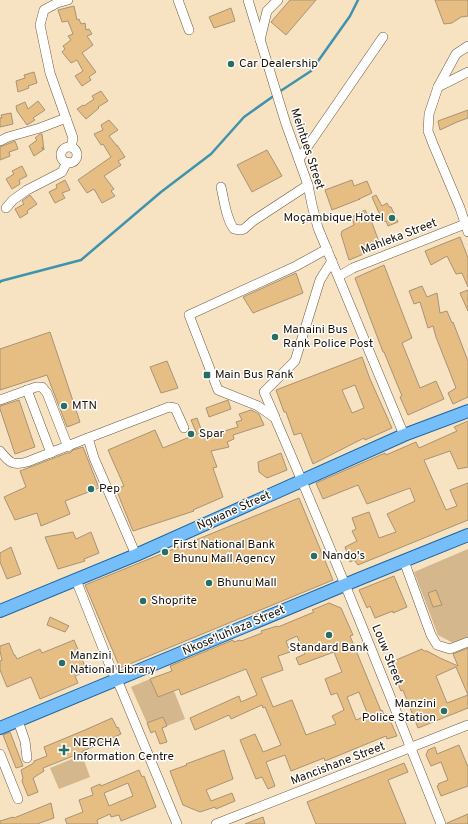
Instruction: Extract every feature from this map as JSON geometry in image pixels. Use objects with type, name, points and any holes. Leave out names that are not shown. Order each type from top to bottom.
[{"type":"main road","name":"Ngwane Street","points":[[0,611],[136,555],[404,435],[468,411]]},
{"type":"main road","name":"Nkose'luhlaza Street","points":[[0,728],[345,584],[468,535]]},
{"type":"street","points":[[6,208],[13,200],[27,190],[62,172],[67,162],[62,157],[62,152],[67,147],[72,147],[73,138],[50,73],[40,25],[44,10],[57,3],[68,0]]},
{"type":"street","points":[[178,0],[189,30]]},
{"type":"street","name":"Meintues Street","points":[[248,0],[286,124],[308,185],[316,220],[404,435]]},
{"type":"street","points":[[260,40],[267,11],[278,0]]},
{"type":"street","points":[[299,159],[383,37]]},
{"type":"street","points":[[467,227],[428,131],[429,114],[438,87],[456,54],[468,46]]},
{"type":"street","points":[[438,87],[468,72]]},
{"type":"street","points":[[0,141],[66,118]]},
{"type":"street","points":[[221,187],[232,226],[234,229],[241,230],[308,185]]},
{"type":"street","name":"Mahleka Street","points":[[339,276],[353,268],[467,227]]},
{"type":"street","points":[[275,418],[258,406],[218,390],[190,315],[296,266],[327,249]]},
{"type":"street","name":"Louw Street","points":[[332,261],[320,280],[295,361],[264,392],[303,481],[403,726],[439,824]]},
{"type":"street","points":[[0,400],[36,387],[42,387],[47,393],[68,447]]},
{"type":"street","points":[[27,390],[51,453]]},
{"type":"street","points":[[0,451],[4,461],[17,465],[68,447],[169,407],[175,408],[184,428]]},
{"type":"street","points":[[88,438],[94,458],[136,555]]},
{"type":"street","points":[[404,561],[431,635],[437,645],[450,649],[468,642]]},
{"type":"street","points":[[76,580],[110,666],[177,824]]},
{"type":"street","points":[[18,721],[25,741],[27,758]]},
{"type":"street","name":"Mancishane Street","points":[[216,824],[468,725]]},
{"type":"street","points":[[0,754],[18,800]]},
{"type":"shaded area","points":[[468,549],[468,637],[453,643],[438,635],[414,572]]},
{"type":"shaded area","points":[[150,679],[158,697],[174,691],[185,719],[167,726],[163,717],[147,723],[131,687]]},
{"type":"shaded area","points":[[82,755],[90,777],[59,789],[50,768]]},
{"type":"building","points":[[290,0],[316,0],[286,35],[271,22]]},
{"type":"building","points":[[435,0],[468,0],[468,16],[461,17],[452,23],[444,24]]},
{"type":"building","points":[[74,6],[77,20],[79,19],[81,24],[85,23],[86,30],[89,29],[92,34],[87,36],[93,45],[82,53],[96,72],[89,77],[91,80],[82,86],[75,76],[83,71],[77,60],[71,63],[62,52],[65,49],[63,46],[71,40],[68,36],[73,34],[68,21],[62,22],[58,10]]},
{"type":"building","points":[[231,8],[235,21],[214,28],[209,17]]},
{"type":"building","points":[[34,72],[37,83],[18,92],[16,81],[25,78],[24,75]]},
{"type":"building","points":[[101,91],[108,101],[98,107],[99,108],[86,119],[77,109],[94,99],[92,96]]},
{"type":"building","points":[[38,101],[45,110],[33,118],[35,120],[27,125],[17,111],[16,106],[25,102],[28,109]]},
{"type":"building","points":[[468,110],[468,118],[440,130],[438,121]]},
{"type":"building","points":[[11,113],[13,124],[0,127],[0,118],[2,118],[1,115]]},
{"type":"building","points":[[109,120],[118,130],[109,136],[125,157],[118,161],[121,165],[104,176],[114,189],[111,191],[115,196],[102,203],[94,189],[87,193],[78,180],[111,157],[103,144],[101,145],[94,134],[103,130],[101,125]]},
{"type":"building","points":[[42,134],[44,150],[42,147],[43,150],[34,156],[29,146],[37,140],[35,138]]},
{"type":"building","points":[[15,141],[18,149],[9,152],[10,156],[0,160],[0,147]]},
{"type":"building","points":[[267,150],[282,176],[252,192],[237,165]]},
{"type":"building","points":[[22,166],[27,176],[19,180],[20,184],[12,189],[6,179],[14,174],[12,171]]},
{"type":"building","points":[[65,180],[70,190],[62,193],[65,198],[55,203],[49,192],[57,188],[56,185]]},
{"type":"building","points":[[352,180],[354,186],[367,181],[372,193],[332,210],[325,190]]},
{"type":"building","points":[[30,195],[37,204],[27,211],[28,213],[20,218],[15,209],[24,204],[22,201]]},
{"type":"building","points":[[376,195],[382,206],[387,203],[389,207],[391,207],[398,222],[388,226],[386,221],[383,222],[372,197]]},
{"type":"building","points":[[365,210],[372,223],[381,247],[349,260],[341,234],[342,231],[354,225],[352,217]]},
{"type":"building","points":[[460,237],[468,258],[468,287],[462,273],[456,274],[447,256],[431,265],[425,251]]},
{"type":"building","points":[[384,265],[412,338],[402,343],[420,388],[436,381],[444,399],[408,415],[400,397],[402,396],[383,352],[355,278]]},
{"type":"building","points":[[296,273],[303,293],[253,313],[243,297]]},
{"type":"building","points":[[422,286],[427,297],[437,293],[440,313],[447,311],[452,323],[453,322],[468,361],[468,397],[453,404],[448,393],[456,388],[433,326],[428,328],[420,302],[414,304],[409,291]]},
{"type":"building","points":[[468,290],[468,311],[460,293]]},
{"type":"building","points":[[50,332],[80,422],[67,427],[47,375],[0,390],[0,349]]},
{"type":"building","points":[[362,357],[392,428],[365,440],[364,438],[313,464],[301,433],[294,435],[276,390]],"holes":[[[355,385],[364,408],[352,413],[342,390]]]},
{"type":"building","points":[[167,361],[178,388],[161,393],[150,367]]},
{"type":"building","points":[[19,400],[35,447],[15,454],[0,406]]},
{"type":"building","points":[[228,400],[231,409],[209,417],[206,408]]},
{"type":"building","points":[[251,410],[259,414],[264,425],[233,435],[234,439],[227,442],[229,447],[211,451],[217,467],[213,468],[223,497],[193,510],[194,511],[133,531],[116,489],[124,486],[108,450],[155,430],[163,448],[197,434],[191,420],[197,418],[204,437],[238,427],[236,422],[242,420],[239,414]]},
{"type":"building","points":[[468,421],[468,467],[458,469],[450,451],[424,460],[446,510],[457,506],[450,490],[468,483],[468,520],[358,565],[354,560],[350,562],[345,547],[357,541],[352,531],[356,529],[352,518],[369,512],[379,538],[396,532],[387,514],[415,501],[410,488],[367,504],[358,485],[323,499],[316,483],[385,453],[386,455],[416,442],[419,448],[457,431],[454,427]]},
{"type":"building","points":[[83,447],[99,488],[65,501],[70,514],[41,526],[37,513],[15,520],[4,497],[26,487],[20,471]]},
{"type":"building","points":[[281,453],[287,470],[267,478],[259,472],[258,462]]},
{"type":"building","name":"Bhunu Mall","points":[[299,498],[333,580],[120,668],[85,585]]},
{"type":"building","points":[[73,532],[76,539],[91,532],[99,553],[84,559],[85,561],[58,569],[45,537]]},
{"type":"building","points":[[11,547],[21,574],[7,579],[0,562],[0,553]]},
{"type":"building","points":[[394,576],[407,607],[375,618],[370,606],[367,608],[359,590]]},
{"type":"building","points":[[436,590],[442,605],[433,607],[428,593]]},
{"type":"building","points":[[329,603],[341,608],[353,635],[350,636],[381,711],[382,710],[386,719],[389,718],[397,736],[387,739],[386,736],[325,761],[324,758],[291,771],[285,755],[266,762],[275,786],[268,789],[262,777],[256,779],[240,740],[255,734],[263,752],[281,745],[265,707],[263,708],[262,705],[231,719],[229,715],[195,730],[190,718],[239,696],[241,702],[257,695],[246,669],[181,695],[179,689],[158,697],[150,679],[172,671],[170,666],[233,640],[234,642],[241,641],[262,633],[261,631],[277,626],[278,627],[314,612],[312,610]],"holes":[[[297,636],[305,654],[296,658],[299,665],[334,652],[342,672],[325,679],[331,695],[337,693],[344,710],[332,716],[336,724],[306,735],[292,700],[273,707],[261,678],[283,670],[278,656],[290,652],[286,641]],[[359,692],[368,715],[356,720],[347,697]]]},
{"type":"building","points":[[50,617],[69,626],[65,632],[47,625]]},
{"type":"building","points":[[74,640],[87,671],[75,676],[78,683],[40,699],[31,677],[7,687],[0,670],[0,661],[2,660],[0,646],[9,643],[17,659],[40,649],[42,653]]},
{"type":"building","points":[[468,648],[468,695],[468,708],[418,728],[403,690],[401,691],[389,663],[422,649],[458,666],[453,654]],"holes":[[[456,667],[468,695],[447,703],[436,676]]]},
{"type":"building","points":[[163,717],[167,726],[162,728],[167,742],[160,744],[155,731],[151,733],[147,723]]},
{"type":"building","points":[[112,718],[121,734],[83,752],[43,768],[44,771],[33,778],[38,792],[28,796],[22,781],[23,778],[21,770],[34,763],[34,761],[47,756],[44,747]]},
{"type":"building","points":[[10,732],[23,766],[16,768],[3,735]]},
{"type":"building","points":[[459,745],[468,767],[468,786],[441,796],[437,786],[439,785],[438,784],[448,780],[441,762],[431,766],[426,755],[428,750],[435,747],[437,754]]},
{"type":"building","points":[[224,750],[233,779],[206,790],[211,801],[232,793],[235,801],[216,809],[215,807],[200,812],[183,805],[170,771]]},
{"type":"building","points":[[404,763],[408,772],[388,780],[406,824],[316,824],[307,802]]},
{"type":"building","points":[[139,770],[142,777],[144,776],[156,807],[121,821],[119,815],[111,817],[110,814],[97,820],[98,824],[67,824],[65,819],[83,812],[79,800],[93,795],[91,788],[100,784],[101,786]],"holes":[[[128,783],[133,796],[109,806],[104,793]]]},
{"type":"building","points":[[51,803],[54,818],[37,824],[0,824],[0,821],[14,818]]},
{"type":"building","points":[[468,814],[468,824],[447,824],[447,823]]},
{"type":"building","points":[[263,817],[265,824],[245,824]]},
{"type":"waterway","points":[[279,92],[311,71],[350,16],[358,0]]},
{"type":"waterway","points":[[0,282],[81,260],[161,192],[211,154],[244,117],[275,95]]},
{"type":"place","name":"Car Dealership","points":[[231,64]]},
{"type":"place","name":"Moçambique Hotel","points":[[392,218]]},
{"type":"place","name":"Manaini Bus Rank Police Post","points":[[275,337]]},
{"type":"place","name":"Main Bus Rank","points":[[207,375]]},
{"type":"place","name":"MTN","points":[[64,406]]},
{"type":"place","name":"Spar","points":[[191,434]]},
{"type":"place","name":"Pep","points":[[91,489]]},
{"type":"place","name":"First National Bank Bhunu Mall Agency","points":[[165,552]]},
{"type":"place","name":"Nando's","points":[[314,556]]},
{"type":"place","name":"Bhunu Mall","points":[[209,583]]},
{"type":"place","name":"Shoprite","points":[[143,601]]},
{"type":"place","name":"Standard Bank","points":[[329,635]]},
{"type":"place","name":"Manzini National Library","points":[[62,663]]},
{"type":"place","name":"Manzini Police Station","points":[[444,711]]},
{"type":"place","name":"NERCHA Information Centre","points":[[64,750]]}]
